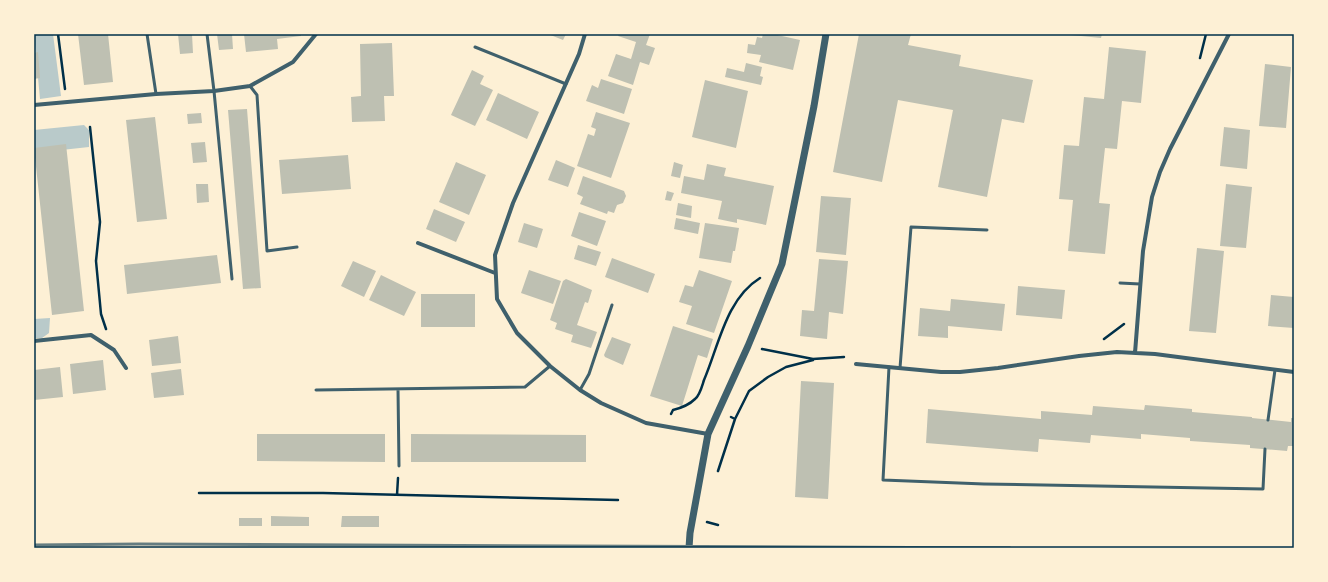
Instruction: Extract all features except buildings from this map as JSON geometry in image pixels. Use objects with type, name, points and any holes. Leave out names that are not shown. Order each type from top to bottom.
[{"type":"street","points":[[34,105],[156,94],[214,91],[250,86],[294,62],[316,34]]},
{"type":"street","points":[[584,34],[579,54],[513,203],[495,255],[496,298],[517,333],[550,366],[580,390],[601,403],[646,423],[708,434]]},
{"type":"street","points":[[689,548],[690,532],[708,434],[748,346],[782,264],[814,106],[826,34]]},
{"type":"street","points":[[1135,353],[1146,224],[1152,197],[1160,172],[1173,142],[1229,34]]},
{"type":"street","points":[[418,243],[495,273]]},
{"type":"street","points":[[34,341],[91,334],[114,350],[126,368]]},
{"type":"street","points":[[856,364],[941,372],[960,372],[1099,353],[1117,352],[1170,356],[1294,372]]},
{"type":"lane","points":[[147,34],[156,94]]},
{"type":"lane","points":[[207,34],[232,279]]},
{"type":"lane","points":[[475,47],[566,84]]},
{"type":"lane","points":[[250,86],[257,96],[267,251],[296,247]]},
{"type":"lane","points":[[900,368],[911,226],[987,230]]},
{"type":"lane","points":[[1120,283],[1140,284]]},
{"type":"lane","points":[[580,390],[589,374],[612,305]]},
{"type":"lane","points":[[316,390],[525,387],[550,366]]},
{"type":"lane","points":[[889,367],[883,480],[984,484],[1263,489],[1266,449]]},
{"type":"lane","points":[[1268,420],[1275,370]]},
{"type":"lane","points":[[398,389],[399,466]]},
{"type":"path","points":[[58,34],[67,102]]},
{"type":"path","points":[[1199,63],[1206,34]]},
{"type":"path","points":[[90,127],[100,222],[96,261],[101,314],[114,350]]},
{"type":"path","points":[[665,426],[673,410],[686,406],[696,398],[726,322],[738,299],[752,283],[782,264]]},
{"type":"path","points":[[1098,342],[1125,324],[1125,317]]},
{"type":"path","points":[[748,346],[813,359],[844,358]]},
{"type":"path","points":[[734,419],[750,391],[768,376],[786,367],[813,359]]},
{"type":"path","points":[[199,492],[331,493],[618,500]]},
{"type":"shaded area","points":[[34,34],[53,34],[61,96],[40,99]]},
{"type":"shaded area","points":[[84,125],[89,130],[89,147],[34,153],[34,130]]},
{"type":"shaded area","points":[[50,318],[49,333],[42,338],[34,338],[34,319]]},
{"type":"railway","points":[[34,545],[139,544],[1010,548]]}]
